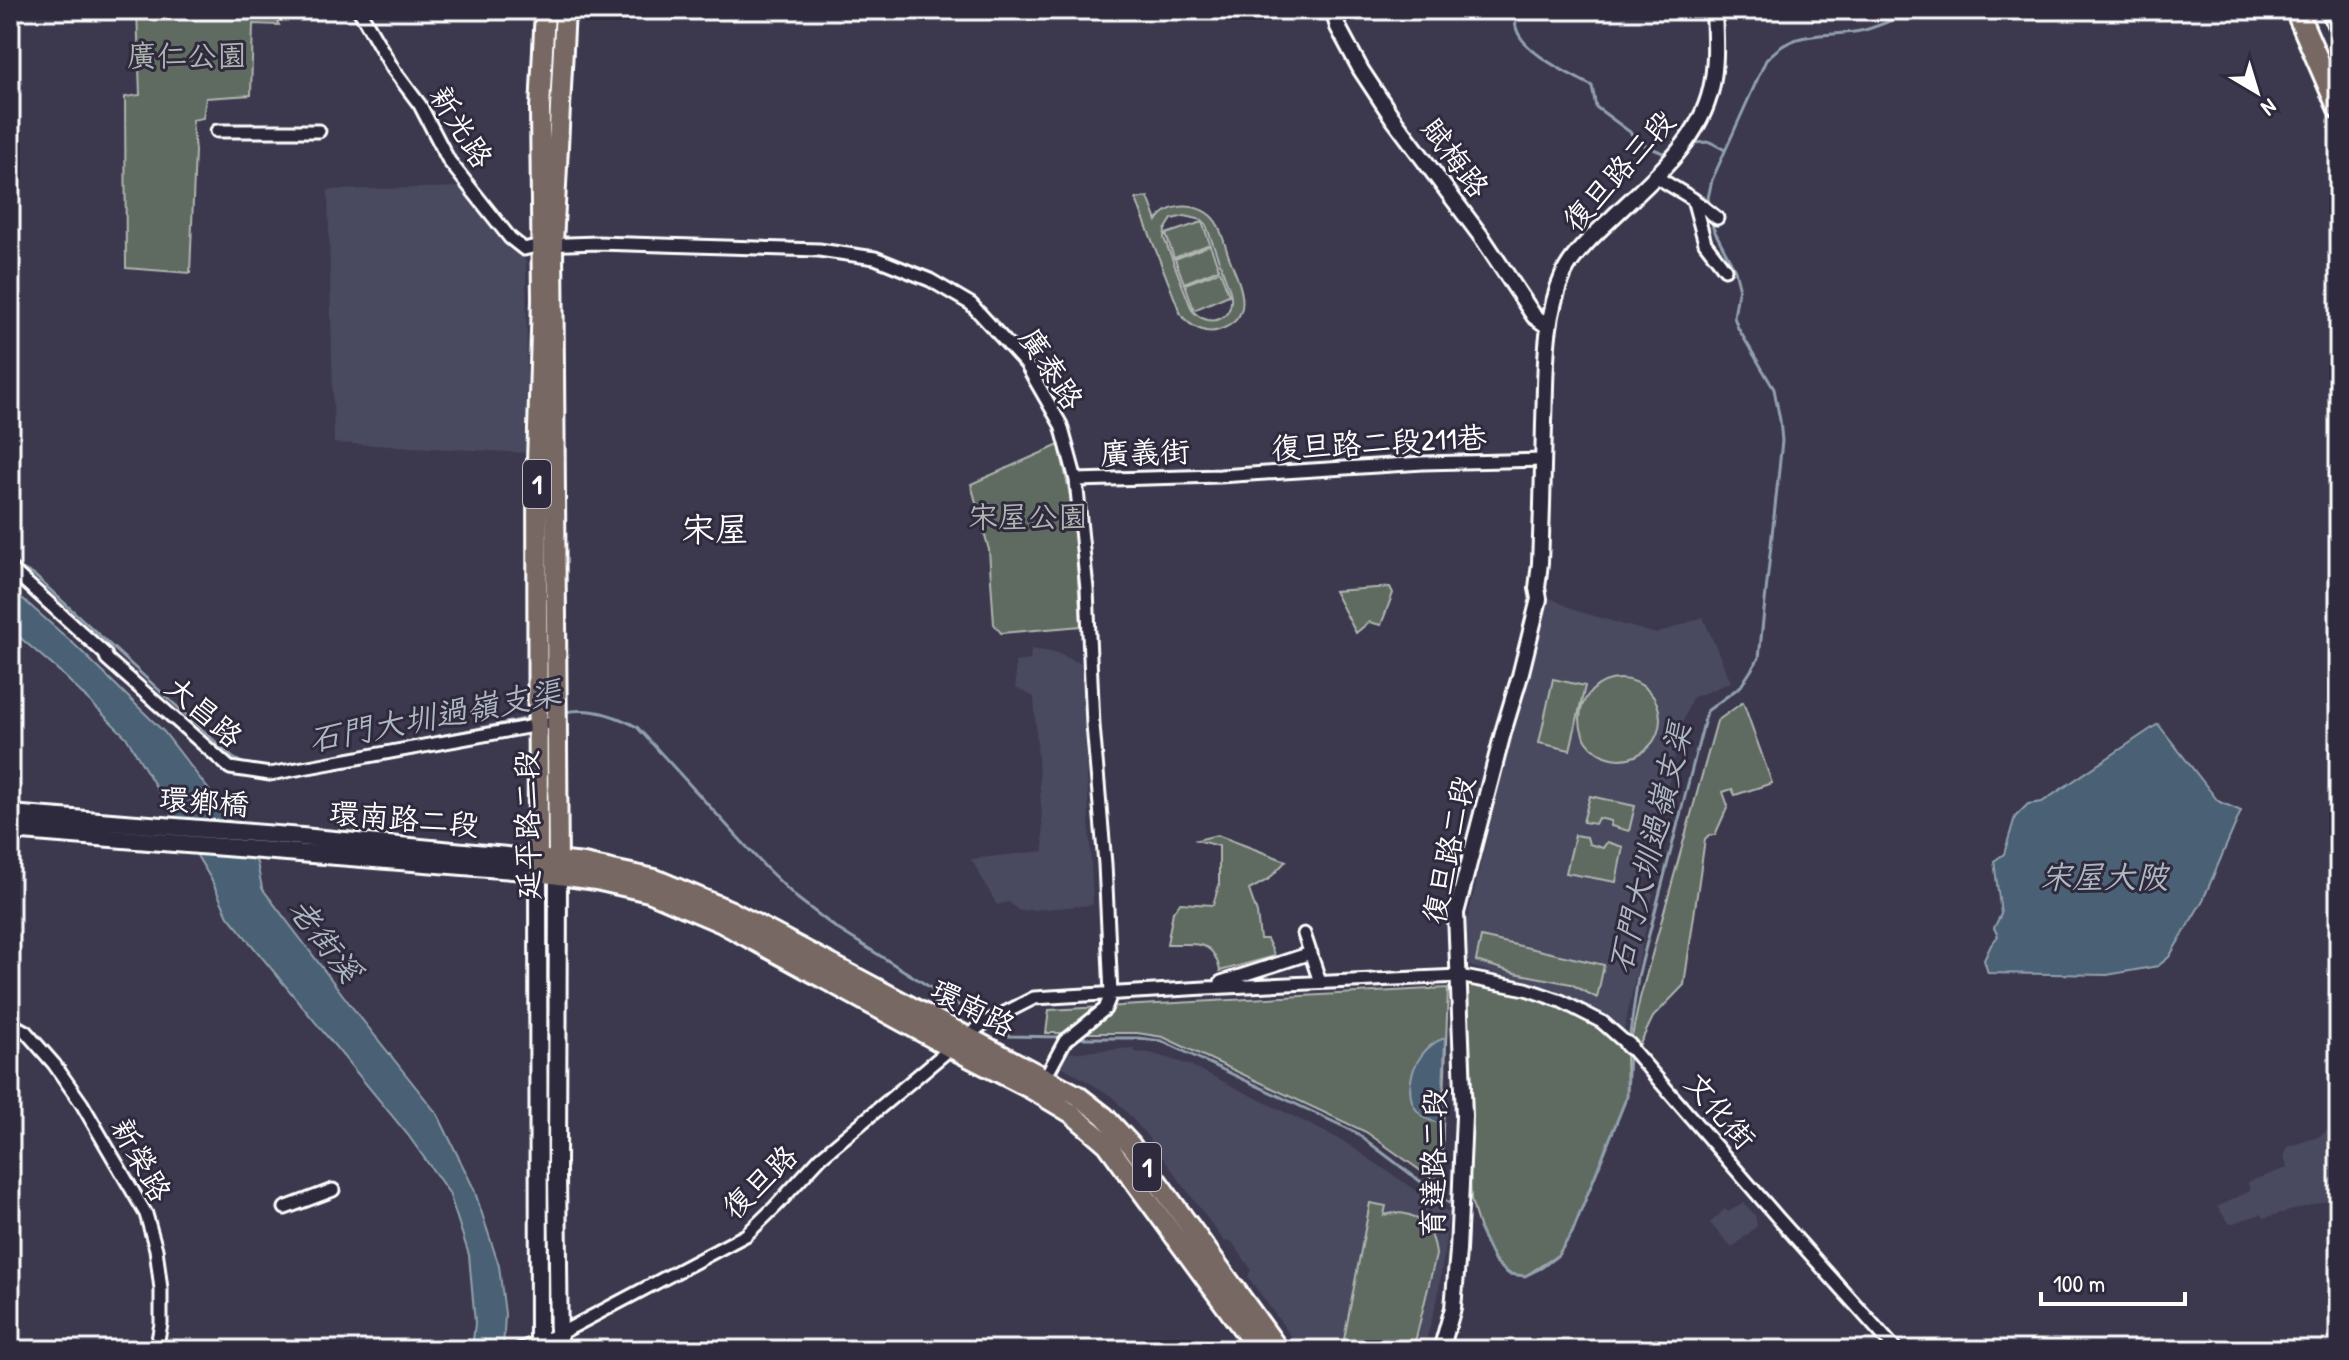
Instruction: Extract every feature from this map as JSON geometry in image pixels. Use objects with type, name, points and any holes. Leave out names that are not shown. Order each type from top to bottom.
[{"type":"highway","points":[[2296,10],[2339,109]]},
{"type":"highway","points":[[2332,10],[2339,26]]},
{"type":"main road","name":"1","points":[[545,10],[550,108]]},
{"type":"main road","name":"1","points":[[550,108],[565,10]]},
{"type":"main road","name":"延平路二段","points":[[550,108],[537,478],[546,723],[559,1342]]},
{"type":"main road","points":[[10,814],[142,833]]},
{"type":"main road","points":[[10,830],[142,833]]},
{"type":"main road","name":"環鄉橋","points":[[142,833],[266,842]]},
{"type":"main road","name":"環南路二段","points":[[266,842],[548,867]]},
{"type":"main road","name":"延平路二段","points":[[539,1347],[548,867]]},
{"type":"main road","name":"環南路","points":[[548,867],[649,892],[722,923],[959,1043],[1087,1126],[1107,1144],[1279,1350]]},
{"type":"main road","name":"環南路","points":[[959,1043],[1046,1076],[1077,1095],[1118,1130],[1131,1145],[1214,1274],[1258,1350]]},
{"type":"street","name":"新光路","points":[[359,10],[393,69],[420,105],[449,161],[510,238],[524,249],[546,245]]},
{"type":"street","name":"賦梅路","points":[[1333,10],[1338,27],[1361,70],[1392,117],[1483,239],[1534,316],[1549,327]]},
{"type":"street","name":"復旦路三段","points":[[1565,269],[1693,132],[1705,111],[1711,89],[1715,62],[1714,10]]},
{"type":"street","points":[[217,131],[319,131]]},
{"type":"street","points":[[1655,176],[1713,214]]},
{"type":"street","points":[[1693,199],[1705,243],[1725,269]]},
{"type":"street","name":"廣泰路","points":[[546,245],[598,243],[819,250],[875,258],[930,280],[971,304],[1026,364],[1061,425],[1076,480],[1087,589],[1111,994]]},
{"type":"street","name":"復旦路二段","points":[[1459,976],[1456,913],[1539,599],[1546,350],[1554,297],[1565,269]]},
{"type":"street","name":"復旦路二段211巷","points":[[1216,476],[1423,463],[1543,460]]},
{"type":"street","name":"廣義街","points":[[1076,480],[1216,476]]},
{"type":"street","name":"大昌路","points":[[10,568],[230,768],[270,774],[546,723]]},
{"type":"street","points":[[10,576],[107,659]]},
{"type":"street","points":[[1304,934],[1320,982]]},
{"type":"street","points":[[1205,988],[1311,953]]},
{"type":"street","points":[[959,1043],[983,1024],[1034,998],[1459,976]]},
{"type":"street","name":"文化街","points":[[1459,976],[1526,989],[1561,1001],[1602,1022],[1629,1046],[1896,1350]]},
{"type":"street","name":"育達路二段","points":[[1441,1350],[1453,1308],[1458,1251],[1464,1116],[1459,976]]},
{"type":"street","points":[[1046,1076],[1065,1041],[1105,1009],[1111,994]]},
{"type":"street","name":"新榮路","points":[[10,1023],[26,1032],[54,1064],[146,1214],[156,1249],[161,1289],[161,1324],[156,1350]]},
{"type":"street","name":"復旦路","points":[[518,1350],[559,1342],[746,1235],[821,1157],[959,1043]]},
{"type":"street","points":[[285,1208],[333,1190]]},
{"type":"shaded area","points":[[467,187],[526,262],[528,453],[334,443],[328,190]]},
{"type":"shaded area","points":[[1544,595],[1577,611],[1656,634],[1703,617],[1731,682],[1692,698],[1684,719],[1644,885],[1653,894],[1624,1031],[1612,1019],[1549,988],[1469,966],[1466,926]]},
{"type":"shaded area","points":[[1031,649],[1057,653],[1082,664],[1093,905],[1019,911],[1009,902],[997,905],[971,859],[1044,851],[1034,697],[1016,688],[1015,662],[1030,660]]},
{"type":"shaded area","points":[[1134,1048],[1135,1052],[1150,1053],[1190,1065],[1343,1141],[1449,1213],[1438,1298],[1423,1350],[1301,1350],[1248,1277],[1251,1269],[1232,1242],[1224,1241],[1144,1132],[1113,1097],[1060,1065],[1065,1053]]},
{"type":"shaded area","points":[[2339,1123],[2339,1191],[2329,1200],[2264,1218],[2261,1214],[2230,1224],[2217,1207],[2250,1191],[2248,1182],[2287,1168],[2284,1155],[2287,1147],[2318,1137]]},
{"type":"shaded area","points":[[1744,1203],[1755,1215],[1757,1226],[1732,1248],[1710,1223],[1725,1209],[1728,1212]]},
{"type":"green space","name":"廣仁公園","points":[[137,10],[272,10],[279,25],[253,24],[251,95],[206,98],[203,118],[192,120],[195,151],[190,273],[126,268],[125,97],[140,95]]},
{"type":"green space","points":[[1148,197],[1157,221],[1169,210],[1186,206],[1203,211],[1216,222],[1241,288],[1242,308],[1231,324],[1208,331],[1193,326],[1181,315],[1136,199]],"holes":[[[1185,216],[1202,220],[1230,291],[1230,308],[1214,320],[1207,320],[1192,310],[1164,238],[1172,219]]]},
{"type":"green space","points":[[1202,222],[1210,244],[1174,258],[1166,234]]},
{"type":"green space","points":[[1210,245],[1219,269],[1184,283],[1175,259]]},
{"type":"green space","points":[[1220,271],[1229,295],[1194,310],[1185,284]]},
{"type":"green space","name":"宋屋公園","points":[[1059,445],[1074,514],[1081,626],[1001,633],[994,624],[989,550],[971,484]]},
{"type":"green space","points":[[1390,587],[1393,593],[1381,625],[1369,622],[1356,633],[1334,591]]},
{"type":"green space","points":[[1553,679],[1585,686],[1570,750],[1539,743]]},
{"type":"green space","points":[[1620,679],[1635,682],[1648,691],[1657,704],[1660,719],[1657,734],[1648,747],[1635,756],[1620,759],[1605,756],[1592,747],[1583,734],[1580,719],[1583,704],[1592,691],[1605,682]]},
{"type":"green space","points":[[1743,702],[1772,783],[1735,795],[1732,789],[1723,792],[1728,806],[1715,835],[1705,839],[1684,985],[1653,1017],[1639,1046],[1631,1041],[1640,998],[1717,721]]},
{"type":"green space","points":[[1590,796],[1635,806],[1629,831],[1598,818],[1595,824],[1583,822]]},
{"type":"green space","points":[[1217,835],[1286,861],[1269,879],[1249,890],[1257,913],[1260,939],[1267,939],[1275,956],[1220,971],[1217,960],[1208,948],[1195,944],[1167,944],[1173,912],[1180,903],[1213,905],[1219,885],[1219,846],[1197,840]]},
{"type":"green space","points":[[1575,835],[1587,837],[1589,844],[1603,848],[1607,842],[1623,847],[1616,882],[1566,873]]},
{"type":"green space","points":[[1481,937],[1604,965],[1597,998],[1571,984],[1515,973],[1476,961]]},
{"type":"green space","points":[[1463,982],[1533,992],[1602,1022],[1626,1051],[1627,1096],[1572,1233],[1558,1255],[1525,1276],[1508,1272],[1493,1257],[1471,1200]]},
{"type":"green space","points":[[1448,988],[1441,1185],[1366,1132],[1163,1037],[1137,1033],[1046,1033],[1049,1010]]},
{"type":"green space","points":[[1370,1203],[1386,1206],[1384,1215],[1413,1216],[1426,1227],[1434,1245],[1436,1255],[1415,1342],[1410,1350],[1342,1350]]},
{"type":"water","points":[[10,594],[23,599],[76,646],[164,732],[219,803],[257,863],[262,888],[438,1115],[474,1189],[499,1266],[505,1314],[503,1350],[472,1350],[475,1323],[469,1255],[449,1193],[408,1135],[228,916],[211,879],[126,737],[59,671],[17,635],[10,633]]},
{"type":"water","name":"宋屋大陂","points":[[2158,724],[2218,801],[2241,811],[2203,900],[2169,957],[2158,966],[2107,975],[1988,973],[1984,960],[1998,936],[1994,928],[2001,914],[1994,861],[2004,854],[2015,817],[2028,804],[2042,802]]},
{"type":"water","points":[[1445,1038],[1442,1123],[1426,1119],[1416,1110],[1410,1084],[1421,1056]]},
{"type":"waterway","points":[[1524,10],[1516,24],[1527,45],[1548,62],[1592,86],[1596,107],[1630,132],[1637,142],[1667,152]]},
{"type":"waterway","name":"石門大圳過嶺支渠","points":[[1710,208],[1708,198],[1712,180],[1766,60],[1777,50],[1799,39],[1867,29],[1914,10]]},
{"type":"waterway","points":[[1693,143],[1710,142],[1725,150]]},
{"type":"waterway","name":"石門大圳過嶺支渠","points":[[1629,1041],[1638,977],[1707,711],[1741,686],[1759,658],[1782,441],[1774,389],[1734,317],[1739,286],[1712,220]]},
{"type":"waterway","name":"石門大圳過嶺支渠","points":[[10,562],[35,576],[233,758],[246,765]]},
{"type":"waterway","name":"石門大圳過嶺支渠","points":[[565,712],[602,713],[637,727],[797,898],[836,928],[979,1018]]},
{"type":"waterway","name":"石門大圳過嶺支渠","points":[[334,757],[530,718]]},
{"type":"waterway","name":"石門大圳過嶺支渠","points":[[994,1027],[1009,1036],[1062,1037]]},
{"type":"waterway","name":"石門大圳過嶺支渠","points":[[1076,1038],[1162,1041],[1355,1132],[1449,1203]]},
{"type":"waterway","name":"石門大圳過嶺支渠","points":[[1479,1228],[1495,1262],[1509,1274],[1525,1276],[1558,1255],[1572,1233],[1627,1096],[1629,1052]]},
{"type":"district","name":"宋屋","points":[[715,529]]},
{"type":"water label","name":"老街溪","points":[[325,940]]}]
